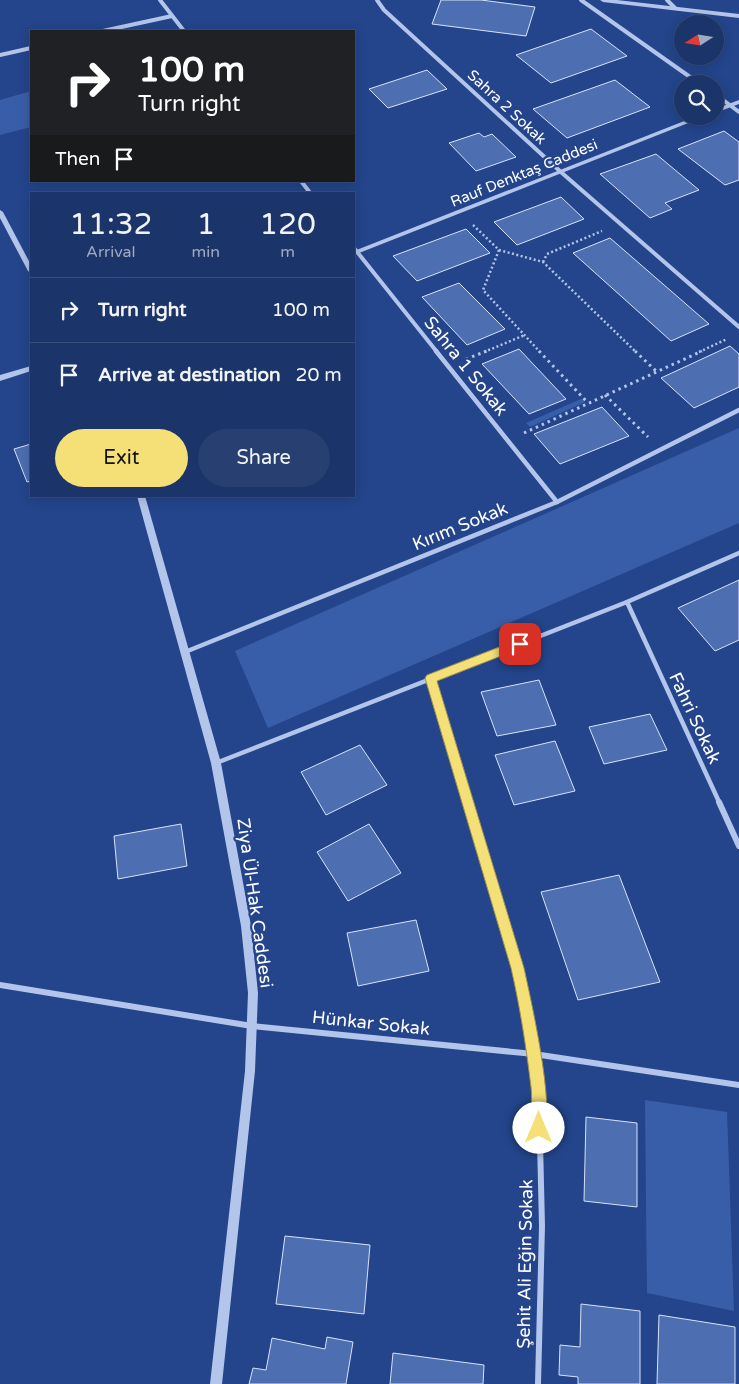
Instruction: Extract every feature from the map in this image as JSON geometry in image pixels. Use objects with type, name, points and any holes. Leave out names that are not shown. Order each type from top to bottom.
[{"type":"street","points":[[160,0],[183,30]]},
{"type":"street","name":"Sahra 2 Sokak","points":[[378,0],[384,10],[562,173],[739,327]]},
{"type":"street","points":[[581,0],[687,75]]},
{"type":"street","points":[[604,0],[739,16]]},
{"type":"street","points":[[667,0],[675,8]]},
{"type":"street","points":[[108,30],[172,16]]},
{"type":"street","points":[[0,55],[30,48]]},
{"type":"street","points":[[724,100],[739,112]]},
{"type":"street","points":[[724,108],[739,102]]},
{"type":"street","name":"Rauf Denktaş Caddesi","points":[[355,251],[460,213],[681,125]]},
{"type":"street","points":[[0,212],[30,269]]},
{"type":"street","name":"Sahra 1 Sokak","points":[[355,251],[557,502]]},
{"type":"street","points":[[0,378],[30,368]]},
{"type":"street","name":"Kırım Sokak","points":[[185,652],[557,502],[739,410]]},
{"type":"street","name":"Ziya Ül-Hak Caddesi","points":[[141,497],[216,763],[246,926],[252,993],[250,1071],[216,1384]]},
{"type":"street","points":[[216,763],[627,602],[739,553]]},
{"type":"street","name":"Fahri Sokak","points":[[627,602],[739,846]]},
{"type":"street","name":"Şehit Ali Eğin Sokak","points":[[431,678],[517,968],[528,1012],[539,1100],[542,1226],[538,1384]]},
{"type":"street","name":"Hünkar Sokak","points":[[0,985],[252,1026],[534,1054],[739,1085]]},
{"type":"path","points":[[460,213],[499,250],[543,262],[656,372]]},
{"type":"path","points":[[543,262],[548,254],[620,223]]},
{"type":"path","points":[[499,250],[483,290],[588,403]]},
{"type":"path","points":[[449,367],[525,335]]},
{"type":"path","points":[[508,440],[732,337]]},
{"type":"path","points":[[605,395],[660,450]]},
{"type":"shaded area","points":[[30,91],[30,127],[0,135],[0,100]]},
{"type":"shaded area","points":[[581,399],[585,402],[530,427],[526,423]]},
{"type":"shaded area","points":[[739,428],[739,523],[268,728],[235,651]]},
{"type":"shaded area","points":[[645,1100],[727,1112],[734,1311],[647,1293]]},
{"type":"building","points":[[441,0],[481,0],[535,7],[526,36],[432,24]]},
{"type":"building","points":[[591,29],[627,56],[551,83],[516,55]]},
{"type":"building","points":[[427,70],[447,89],[388,108],[369,89]]},
{"type":"building","points":[[615,80],[650,107],[567,138],[533,109]]},
{"type":"building","points":[[724,131],[739,142],[739,180],[725,185],[678,149]]},
{"type":"building","points":[[479,133],[484,137],[492,134],[516,157],[476,171],[449,143]]},
{"type":"building","points":[[656,154],[699,190],[665,203],[672,209],[650,218],[600,174]]},
{"type":"building","points":[[561,197],[584,219],[517,245],[494,222]]},
{"type":"building","points":[[466,229],[490,253],[417,281],[393,256]]},
{"type":"building","points":[[610,238],[709,324],[671,341],[573,253]]},
{"type":"building","points":[[459,283],[505,329],[467,345],[422,297]]},
{"type":"building","points":[[730,346],[739,354],[739,387],[694,408],[661,378]]},
{"type":"building","points":[[519,349],[566,399],[529,414],[482,364]]},
{"type":"building","points":[[602,407],[629,436],[560,464],[534,434]]},
{"type":"building","points":[[30,444],[30,481],[27,482],[14,449]]},
{"type":"building","points":[[739,580],[739,640],[715,651],[678,608]]},
{"type":"building","points":[[539,680],[556,725],[497,736],[481,692]]},
{"type":"building","points":[[650,714],[667,750],[604,764],[589,727]]},
{"type":"building","points":[[555,741],[575,791],[514,805],[495,755]]},
{"type":"building","points":[[360,745],[387,785],[326,815],[301,772]]},
{"type":"building","points":[[181,824],[187,866],[118,879],[114,836]]},
{"type":"building","points":[[369,824],[401,873],[348,901],[317,852]]},
{"type":"building","points":[[619,875],[660,982],[578,1000],[541,892]]},
{"type":"building","points":[[416,920],[429,971],[358,986],[347,933]]},
{"type":"building","points":[[586,1117],[637,1123],[637,1207],[584,1201]]},
{"type":"building","points":[[285,1236],[370,1245],[364,1314],[276,1304]]},
{"type":"building","points":[[581,1304],[640,1311],[640,1384],[578,1384],[578,1377],[559,1375],[560,1345],[580,1347]]},
{"type":"building","points":[[659,1315],[735,1327],[735,1384],[657,1384]]},
{"type":"building","points":[[327,1337],[353,1342],[346,1384],[249,1384],[253,1368],[266,1370],[272,1338],[325,1349]]},
{"type":"building","points":[[393,1353],[484,1365],[483,1384],[390,1384]]},
{"type":"route","points":[[520,644],[431,678],[517,968],[528,1012],[539,1100],[539,1128]]}]
